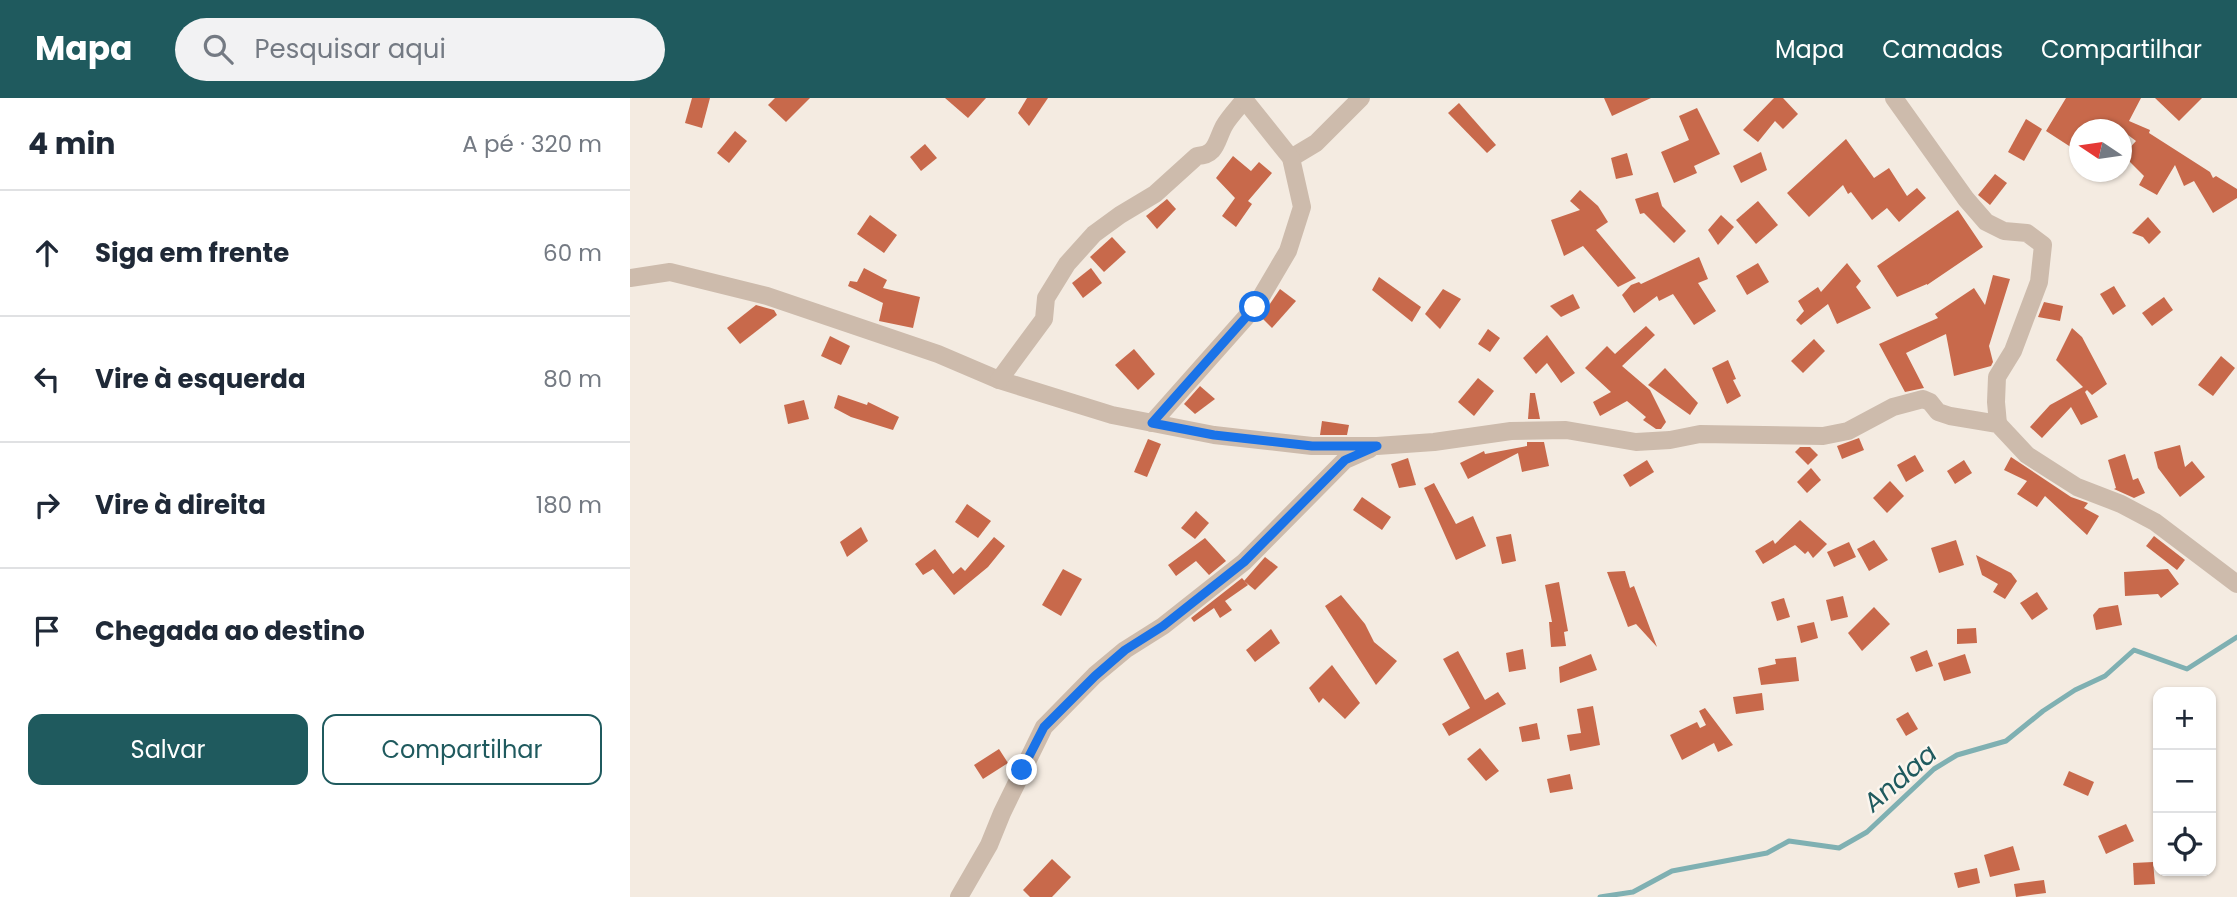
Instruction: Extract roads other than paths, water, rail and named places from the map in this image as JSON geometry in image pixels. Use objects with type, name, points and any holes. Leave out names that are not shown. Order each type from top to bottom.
[{"type":"street","points":[[1291,158],[1316,143],[1361,98]]},
{"type":"street","points":[[1894,98],[1966,199],[1986,222],[2004,231],[2027,233],[2043,244],[2039,282],[2013,351],[1997,377],[1998,424]]},
{"type":"street","points":[[999,380],[1044,320],[1046,298],[1067,264],[1094,234],[1155,194],[1197,156],[1213,151],[1224,126],[1244,99],[1291,158],[1302,207],[1288,251],[1255,307],[1152,423]]},
{"type":"street","points":[[630,278],[670,272],[767,296],[938,354],[999,380],[1112,415],[1214,435],[1312,446],[1377,446],[1434,442],[1511,431],[1566,430],[1636,442],[1670,440],[1700,434],[1823,436],[1848,431],[1893,407],[1923,400],[1930,402],[1938,412],[1950,416],[1998,424],[2027,455],[2077,487],[2155,522],[2237,584]]},
{"type":"street","points":[[959,897],[989,845],[1044,727],[1125,650],[1163,626],[1244,562],[1345,460],[1377,446]]},
{"type":"waterway","name":"Andaa","points":[[1600,897],[1633,892],[1672,871],[1767,853],[1789,841],[1839,848],[1867,832],[1934,769],[1957,755],[2006,741],[2043,711],[2075,690],[2105,676],[2134,650],[2187,669],[2237,637]]}]
